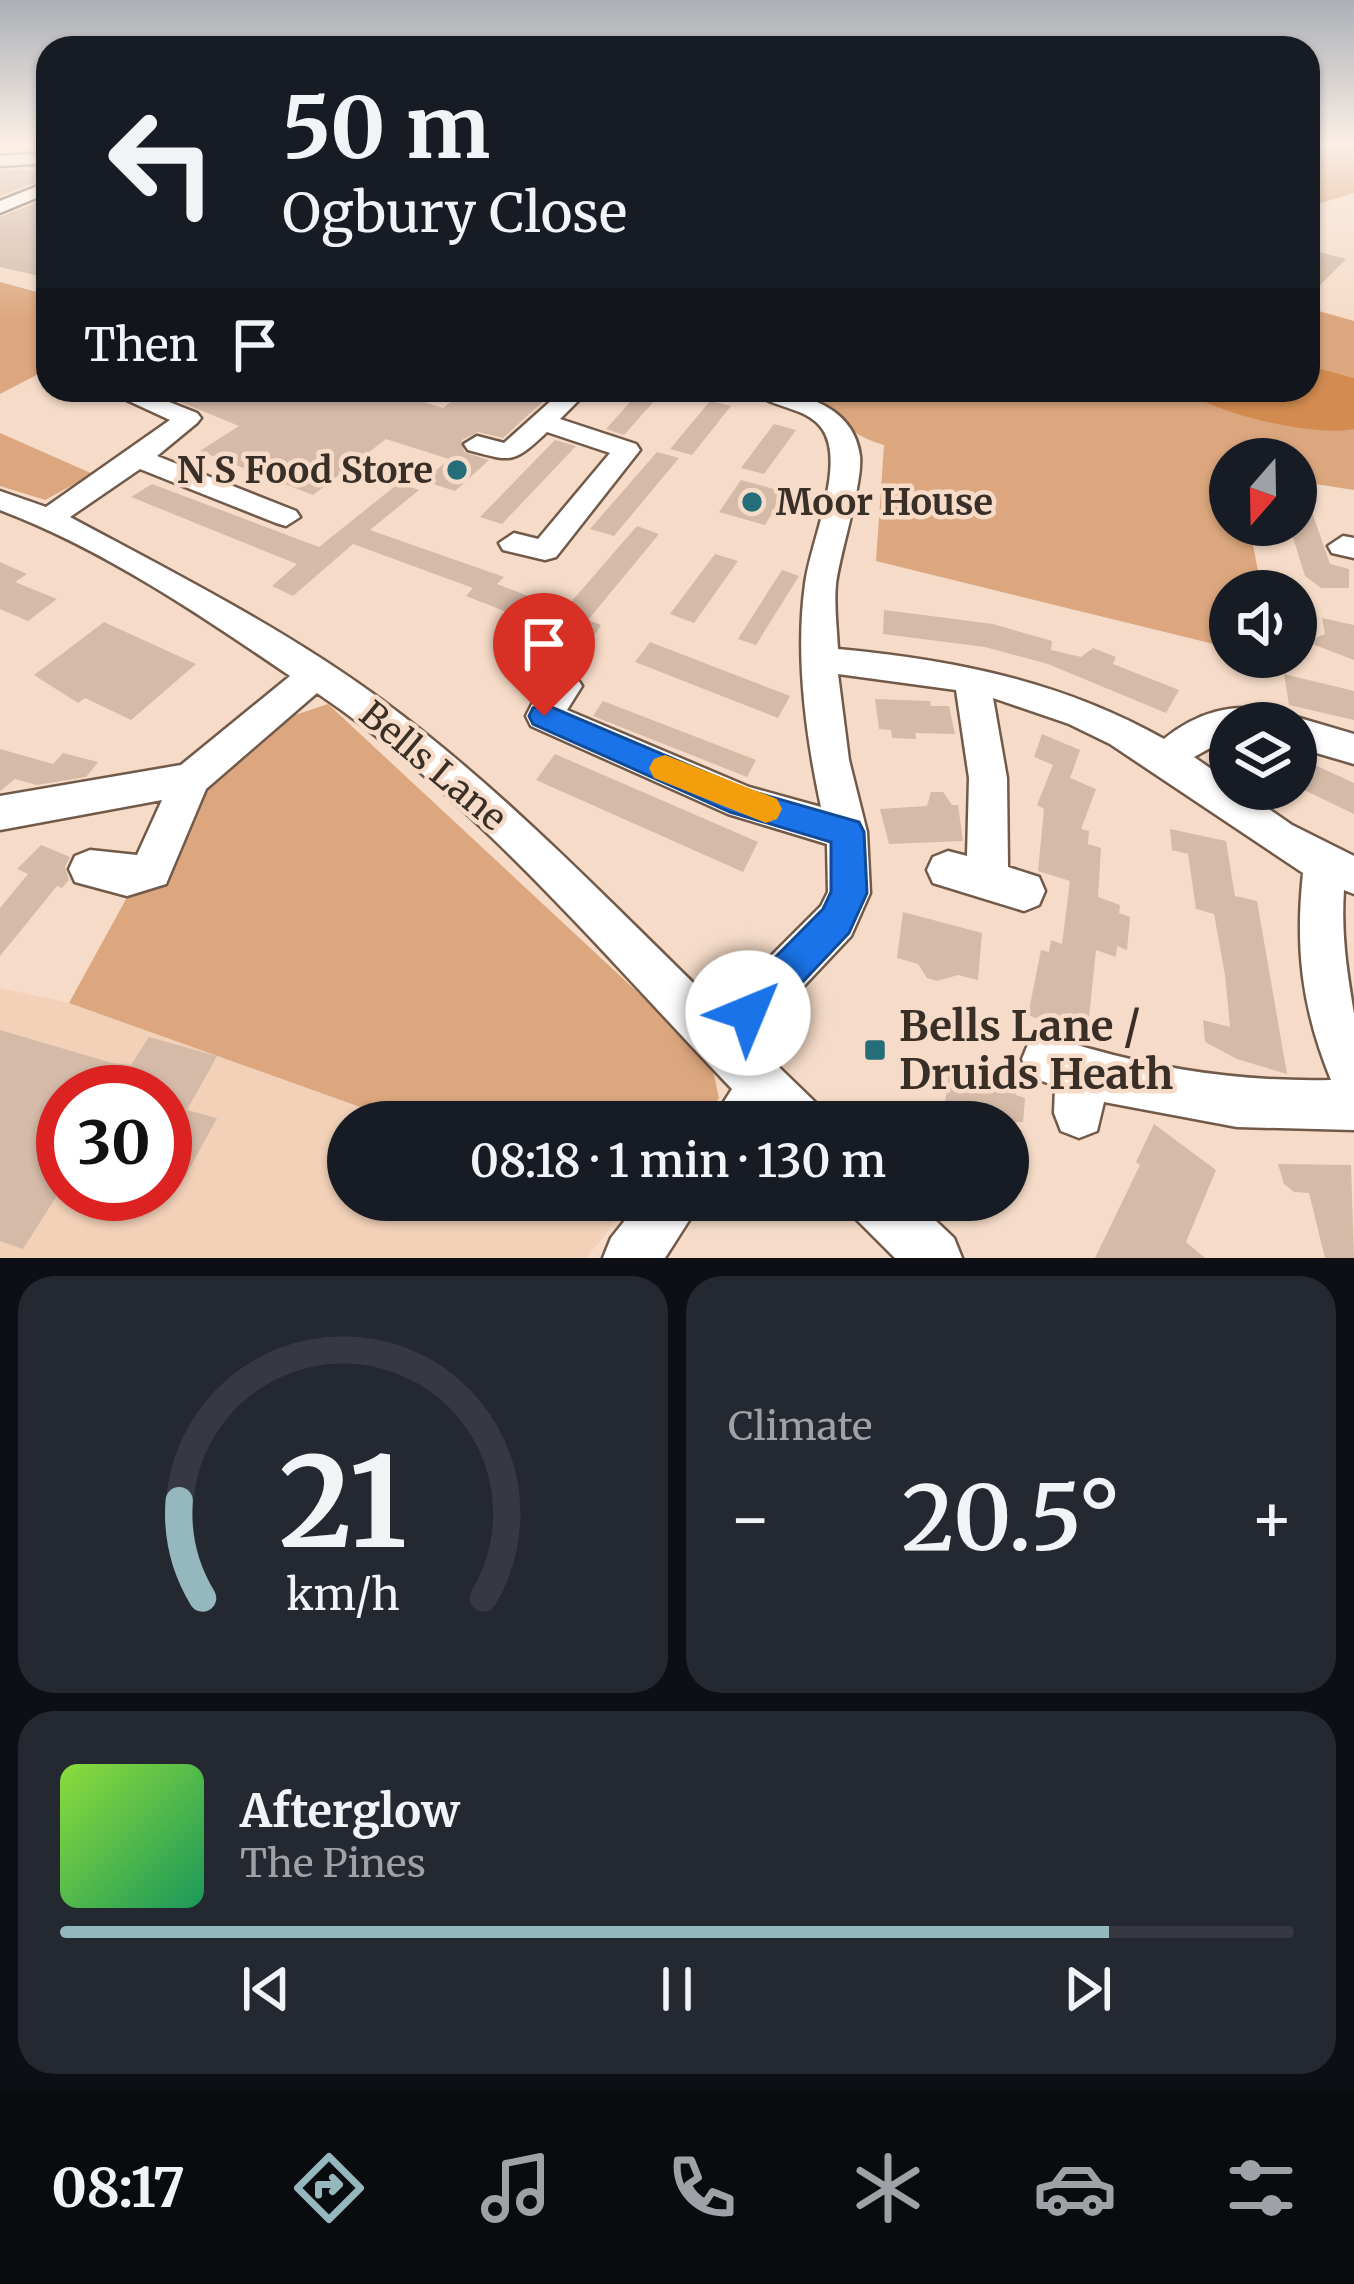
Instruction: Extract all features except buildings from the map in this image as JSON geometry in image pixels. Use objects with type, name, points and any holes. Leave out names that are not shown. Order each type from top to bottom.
[{"type":"street","points":[[49,518],[188,418],[147,402]]},
{"type":"street","points":[[477,444],[509,453],[564,402]]},
{"type":"street","points":[[720,1040],[836,921],[849,893],[847,832],[830,760],[820,586],[847,456],[836,427],[820,412],[795,402]]},
{"type":"street","points":[[514,543],[545,550],[627,450],[543,422]]},
{"type":"street","points":[[138,458],[286,517]]},
{"type":"street","name":"Bells Lane","points":[[0,500],[49,518],[197,598],[369,710],[510,830],[720,1040],[760,1101]]},
{"type":"street","points":[[823,660],[972,678],[1075,708],[1166,759],[1249,822],[1340,870],[1319,970],[1326,1011],[1354,1077]]},
{"type":"street","points":[[90,868],[127,877],[151,871],[191,779],[317,674]]},
{"type":"street","points":[[972,678],[988,778],[987,880]]},
{"type":"street","points":[[564,686],[544,716],[742,802],[847,832]]},
{"type":"street","points":[[1166,759],[1198,730],[1209,726]]},
{"type":"street","points":[[1317,738],[1354,749]]},
{"type":"street","points":[[0,813],[46,809],[191,779]]},
{"type":"street","points":[[1068,1081],[1222,1103],[1354,1105]]},
{"type":"street","points":[[631,1258],[659,1221]]},
{"type":"street","points":[[896,1221],[934,1258]]},
{"type":"shaded area","points":[[0,282],[36,292],[36,375],[0,394]]},
{"type":"shaded area","points":[[1320,311],[1354,321],[1354,378],[1320,368]]},
{"type":"shaded area","points":[[1320,368],[1354,378],[1354,429],[1317,430],[1271,423],[1207,403],[1320,402]]},
{"type":"shaded area","points":[[1320,392],[1354,398],[1354,490],[1317,484],[1317,438],[1209,438],[1209,546],[1253,546],[1258,570],[1209,570],[1209,643],[876,561],[884,445],[805,402],[1320,402]]},
{"type":"shaded area","points":[[0,433],[93,474],[45,500],[0,486]]},
{"type":"shaded area","points":[[328,704],[688,1039],[713,1070],[716,1101],[343,1101],[69,1003],[131,890],[174,867],[209,783],[283,719]]},
{"type":"shaded area","points":[[0,988],[69,1003],[343,1101],[327,1101],[327,1221],[616,1221],[586,1258],[0,1258]]},
{"type":"slow traffic","points":[[665,768],[766,809]]},
{"type":"place","name":"N S Food Store","points":[[457,470]]},
{"type":"place","name":"Moor House","points":[[752,502]]},
{"type":"place","name":"Bells Lane / Druids Heath","points":[[875,1050]]},
{"type":"route","points":[[544,716],[742,802],[847,832],[849,893],[836,921],[748,1013]]}]
